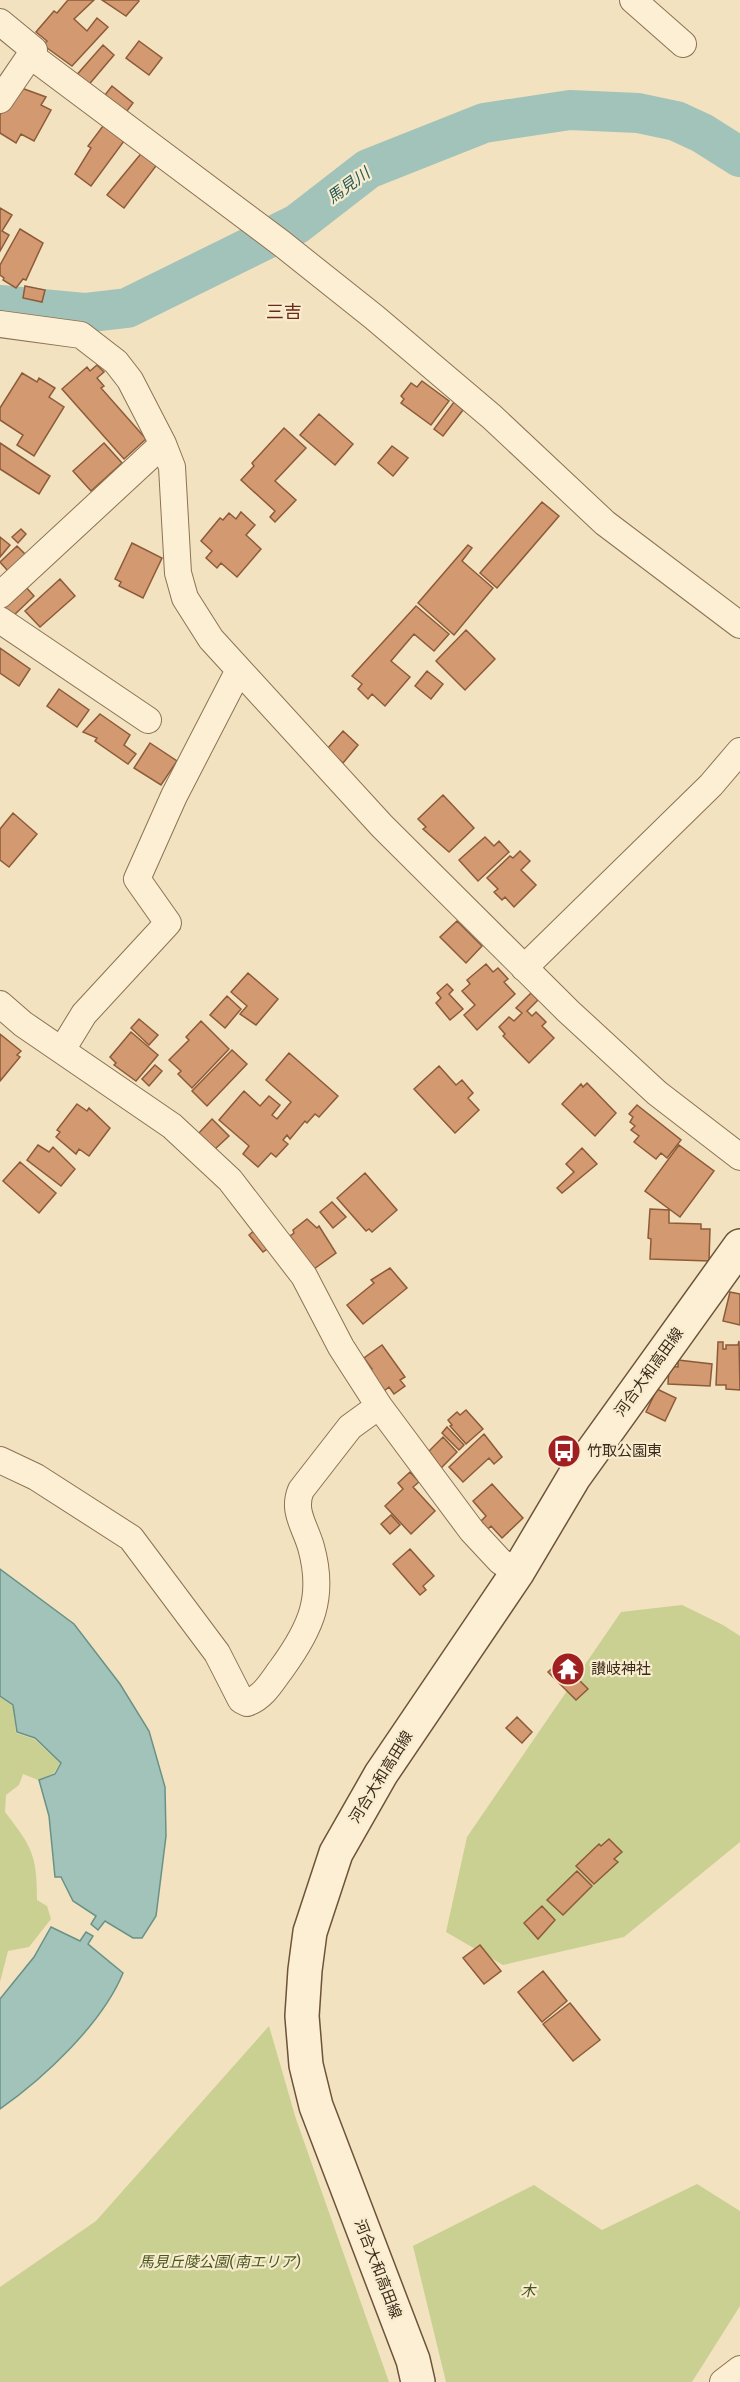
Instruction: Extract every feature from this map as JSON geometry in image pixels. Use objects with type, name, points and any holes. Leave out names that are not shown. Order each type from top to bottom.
[{"type":"main road","name":"河合大和高田線","points":[[418,2382],[412,2360],[316,2106],[306,2065],[302,2016],[310,1932],[336,1853],[356,1815],[517,1573],[574,1477],[740,1246]]},
{"type":"street","points":[[633,0],[683,44]]},
{"type":"street","points":[[0,22],[34,50],[0,100]]},
{"type":"street","points":[[30,55],[271,236],[374,317],[492,417],[605,523],[740,625]]},
{"type":"street","points":[[0,324],[73,334],[99,347],[130,380],[163,444],[172,467],[178,573],[185,598],[210,639],[382,826],[524,968],[649,1086],[740,1157]]},
{"type":"street","points":[[0,595],[163,444]]},
{"type":"street","points":[[0,620],[148,720]]},
{"type":"street","points":[[62,1050],[84,1014],[168,923],[137,879],[174,796],[239,670]]},
{"type":"street","points":[[524,968],[711,785],[740,751]]},
{"type":"street","points":[[0,1004],[172,1126],[230,1180],[304,1276],[341,1347],[379,1406],[472,1531],[500,1561],[517,1573]]},
{"type":"street","points":[[0,1460],[36,1477],[131,1538],[217,1653],[241,1700],[247,1703],[262,1696],[305,1636],[312,1619],[315,1562],[298,1513],[297,1501],[301,1490],[350,1427],[379,1406]]},
{"type":"street","points":[[723,2382],[740,2369]]},
{"type":"green space","points":[[682,1605],[740,1636],[740,1842],[624,1937],[503,1965],[446,1932],[467,1837],[621,1612]]},
{"type":"green space","points":[[0,1697],[13,1706],[16,1733],[34,1739],[60,1763],[54,1773],[38,1780],[23,1774],[19,1785],[6,1795],[5,1812],[31,1852],[36,1872],[37,1900],[47,1906],[51,1919],[29,1947],[8,1951],[0,1982]]},
{"type":"green space","name":"馬見丘陵公園(南エリア)","points":[[269,2026],[296,2119],[389,2382],[0,2382],[0,2287],[96,2221]]},
{"type":"green space","name":"木","points":[[697,2184],[740,2211],[740,2306],[692,2382],[446,2382],[413,2246],[534,2185],[602,2230]]},
{"type":"water","points":[[0,1569],[74,1624],[120,1684],[149,1731],[165,1787],[166,1836],[156,1916],[142,1938],[133,1938],[105,1921],[98,1930],[91,1924],[96,1916],[73,1901],[61,1877],[55,1877],[49,1816],[39,1780],[55,1774],[61,1763],[35,1738],[17,1732],[13,1705],[0,1696]]},
{"type":"water","points":[[51,1927],[80,1941],[86,1932],[93,1936],[88,1944],[123,1973],[101,2011],[70,2048],[35,2082],[0,2109],[0,1999],[34,1957]]},
{"type":"building","points":[[68,0],[94,0],[74,19],[87,31],[97,18],[108,27],[72,66],[43,45],[47,41],[36,32],[54,11],[57,13]]},
{"type":"building","points":[[102,0],[138,0],[139,1],[126,16]]},
{"type":"building","points":[[139,41],[162,58],[149,75],[126,58]]},
{"type":"building","points":[[103,45],[114,55],[86,88],[74,78]]},
{"type":"building","points":[[16,86],[46,97],[41,105],[51,110],[34,141],[21,134],[16,143],[0,133],[0,115]]},
{"type":"building","points":[[112,86],[133,103],[124,115],[101,100]]},
{"type":"building","points":[[106,122],[127,137],[91,186],[75,174],[91,148],[88,146]]},
{"type":"building","points":[[144,150],[159,162],[124,208],[107,195]]},
{"type":"building","points":[[0,208],[12,215],[2,231],[9,235],[0,251]]},
{"type":"building","points":[[20,229],[43,243],[26,280],[23,279],[16,288],[3,280],[4,278],[0,275],[0,265]]},
{"type":"building","points":[[25,286],[45,290],[42,302],[23,298]]},
{"type":"building","points":[[97,365],[104,372],[97,378],[104,386],[101,388],[146,439],[124,459],[62,389],[87,367],[90,371]]},
{"type":"building","points":[[22,373],[37,382],[39,378],[55,388],[49,397],[64,407],[34,456],[17,445],[23,435],[0,420],[0,408]]},
{"type":"building","points":[[422,381],[449,401],[431,425],[401,403],[404,399],[401,396],[411,383],[417,387]]},
{"type":"building","points":[[454,402],[463,410],[443,436],[434,429]]},
{"type":"building","points":[[319,414],[353,444],[335,465],[300,435]]},
{"type":"building","points":[[284,428],[306,448],[275,481],[296,500],[275,522],[270,517],[275,511],[241,480],[254,466],[252,463]]},
{"type":"building","points":[[0,443],[50,476],[39,494],[0,469]]},
{"type":"building","points":[[104,443],[122,463],[91,491],[73,471]]},
{"type":"building","points":[[392,446],[408,458],[393,476],[378,463]]},
{"type":"building","points":[[542,502],[559,516],[497,588],[480,573]]},
{"type":"building","points":[[241,512],[255,525],[246,535],[261,549],[237,577],[221,563],[217,568],[206,558],[212,551],[201,541],[220,518],[223,520],[229,513],[236,519]]},
{"type":"building","points":[[21,529],[26,534],[18,543],[12,537]]},
{"type":"building","points":[[0,537],[10,545],[0,557]]},
{"type":"building","points":[[132,543],[162,558],[143,598],[119,586],[121,582],[115,579]]},
{"type":"building","points":[[468,545],[472,548],[462,561],[493,588],[454,635],[418,603]]},
{"type":"building","points":[[17,546],[26,555],[8,571],[0,562]]},
{"type":"building","points":[[60,579],[75,596],[40,627],[25,611]]},
{"type":"building","points":[[25,586],[34,596],[11,618],[1,608]]},
{"type":"building","points":[[416,606],[449,634],[434,651],[414,634],[391,661],[410,677],[385,706],[372,694],[368,699],[358,689],[362,684],[352,676]]},
{"type":"building","points":[[466,630],[495,659],[465,690],[436,661]]},
{"type":"building","points":[[0,648],[30,669],[19,686],[0,673]]},
{"type":"building","points":[[427,671],[443,684],[431,699],[415,686]]},
{"type":"building","points":[[59,689],[89,710],[77,727],[47,706]]},
{"type":"building","points":[[100,714],[130,735],[124,745],[136,754],[128,764],[95,741],[97,738],[83,732]]},
{"type":"building","points":[[343,731],[358,745],[343,763],[327,749]]},
{"type":"building","points":[[150,743],[177,761],[161,785],[134,768]]},
{"type":"building","points":[[443,795],[474,828],[449,852],[423,829],[426,827],[418,819]]},
{"type":"building","points":[[13,813],[37,834],[9,867],[0,860],[0,829]]},
{"type":"building","points":[[485,837],[494,846],[499,841],[509,852],[478,881],[459,860]]},
{"type":"building","points":[[520,851],[530,861],[521,870],[536,885],[514,907],[505,897],[502,900],[494,892],[498,889],[487,878],[510,856],[513,858]]},
{"type":"building","points":[[457,921],[482,946],[466,963],[440,937]]},
{"type":"building","points":[[486,964],[493,972],[498,968],[508,979],[504,982],[515,994],[477,1030],[464,1015],[475,1005],[462,991],[470,984],[467,980]]},
{"type":"building","points":[[248,973],[278,999],[256,1025],[240,1014],[247,1006],[231,992]]},
{"type":"building","points":[[447,984],[453,990],[449,994],[463,1009],[450,1020],[436,1003],[441,998],[437,993]]},
{"type":"building","points":[[531,993],[538,1000],[527,1011],[532,1016],[536,1012],[546,1022],[542,1026],[554,1038],[529,1063],[503,1036],[505,1034],[499,1027],[509,1017],[514,1021],[522,1013],[516,1008]]},
{"type":"building","points":[[227,996],[241,1009],[225,1028],[210,1015]]},
{"type":"building","points":[[139,1019],[158,1035],[149,1045],[131,1028]]},
{"type":"building","points":[[201,1021],[229,1049],[192,1088],[178,1074],[181,1071],[169,1060],[189,1040],[186,1037]]},
{"type":"building","points":[[131,1032],[158,1055],[136,1081],[114,1065],[116,1063],[110,1057]]},
{"type":"building","points":[[0,1034],[21,1051],[17,1055],[20,1057],[0,1081]]},
{"type":"building","points":[[232,1050],[247,1064],[207,1106],[192,1091]]},
{"type":"building","points":[[289,1053],[338,1096],[319,1117],[315,1114],[307,1123],[305,1121],[290,1139],[287,1135],[283,1140],[288,1144],[276,1157],[271,1153],[258,1167],[243,1154],[249,1146],[219,1120],[244,1091],[260,1106],[269,1096],[280,1105],[272,1115],[277,1119],[291,1102],[266,1080]]},
{"type":"building","points":[[155,1065],[162,1071],[149,1086],[142,1079]]},
{"type":"building","points":[[439,1066],[456,1085],[462,1080],[473,1093],[468,1098],[479,1110],[455,1133],[414,1089]]},
{"type":"building","points":[[587,1083],[616,1113],[595,1136],[562,1104],[581,1084],[583,1087]]},
{"type":"building","points":[[77,1104],[87,1111],[89,1108],[110,1128],[89,1156],[79,1149],[76,1154],[56,1137],[60,1132],[57,1130]]},
{"type":"building","points":[[637,1105],[681,1140],[667,1158],[661,1153],[656,1159],[634,1142],[639,1136],[631,1130],[635,1126],[630,1122],[633,1117],[629,1114]]},
{"type":"building","points":[[212,1119],[229,1136],[214,1150],[198,1134]]},
{"type":"building","points":[[38,1145],[49,1152],[53,1147],[75,1169],[61,1186],[27,1160]]},
{"type":"building","points":[[679,1145],[714,1171],[680,1217],[645,1191]]},
{"type":"building","points":[[582,1148],[597,1164],[562,1193],[557,1188],[574,1172],[566,1164]]},
{"type":"building","points":[[20,1162],[56,1193],[39,1213],[3,1181]]},
{"type":"building","points":[[365,1173],[397,1210],[372,1232],[369,1229],[366,1231],[337,1198]]},
{"type":"building","points":[[332,1202],[346,1217],[333,1228],[320,1212]]},
{"type":"building","points":[[650,1209],[669,1210],[669,1223],[701,1224],[701,1229],[710,1229],[709,1261],[650,1259],[651,1239],[648,1238]]},
{"type":"building","points":[[307,1219],[317,1228],[319,1226],[336,1253],[314,1269],[290,1236],[294,1233],[293,1230]]},
{"type":"building","points":[[256,1229],[270,1247],[263,1252],[249,1235]]},
{"type":"building","points":[[390,1268],[407,1288],[363,1324],[347,1305],[374,1283],[371,1280]]},
{"type":"building","points":[[730,1292],[740,1294],[740,1325],[723,1321]]},
{"type":"building","points":[[739,1341],[740,1390],[726,1389],[726,1385],[716,1385],[718,1342],[723,1342],[723,1349],[726,1349],[726,1345],[738,1345]]},
{"type":"building","points":[[382,1345],[405,1377],[400,1380],[405,1386],[394,1394],[389,1387],[383,1392],[368,1371],[372,1369],[364,1358]]},
{"type":"building","points":[[678,1360],[712,1364],[710,1386],[668,1384],[669,1366],[678,1367]]},
{"type":"building","points":[[657,1389],[676,1398],[665,1421],[646,1412]]},
{"type":"building","points":[[466,1410],[483,1429],[466,1444],[450,1426],[452,1425],[448,1420],[457,1412],[460,1415]]},
{"type":"building","points":[[447,1427],[464,1445],[459,1450],[442,1433]]},
{"type":"building","points":[[484,1434],[502,1457],[494,1464],[489,1458],[463,1482],[449,1467]]},
{"type":"building","points":[[443,1437],[457,1452],[441,1468],[429,1451]]},
{"type":"building","points":[[410,1472],[419,1482],[413,1487],[435,1511],[411,1534],[385,1506],[403,1489],[398,1483]]},
{"type":"building","points":[[492,1484],[523,1518],[502,1538],[491,1526],[488,1529],[481,1521],[486,1516],[473,1501]]},
{"type":"building","points":[[391,1515],[400,1525],[390,1534],[381,1524]]},
{"type":"building","points":[[410,1549],[434,1576],[423,1586],[426,1590],[420,1595],[393,1564]]},
{"type":"building","points":[[560,1661],[588,1689],[576,1700],[548,1672]]},
{"type":"building","points":[[517,1717],[532,1732],[522,1743],[506,1728]]},
{"type":"building","points":[[609,1839],[622,1852],[614,1859],[618,1862],[594,1884],[576,1866],[599,1844],[601,1846]]},
{"type":"building","points":[[577,1871],[592,1886],[563,1915],[547,1900]]},
{"type":"building","points":[[542,1906],[555,1920],[538,1939],[524,1923]]},
{"type":"building","points":[[480,1945],[501,1971],[484,1984],[463,1958]]},
{"type":"building","points":[[543,1971],[567,2001],[542,2022],[518,1992]]},
{"type":"building","points":[[570,2003],[600,2040],[573,2061],[543,2024]]},
{"type":"waterway","name":"馬見川","points":[[0,305],[84,313],[127,308],[297,224],[368,169],[484,123],[570,110],[638,113],[676,121],[702,133],[740,157]]},
{"type":"place","name":"竹取公園東","points":[[564,1451]]},
{"type":"place","name":"讃岐神社","points":[[568,1669]]},
{"type":"district","name":"三吉","points":[[284,312]]}]
